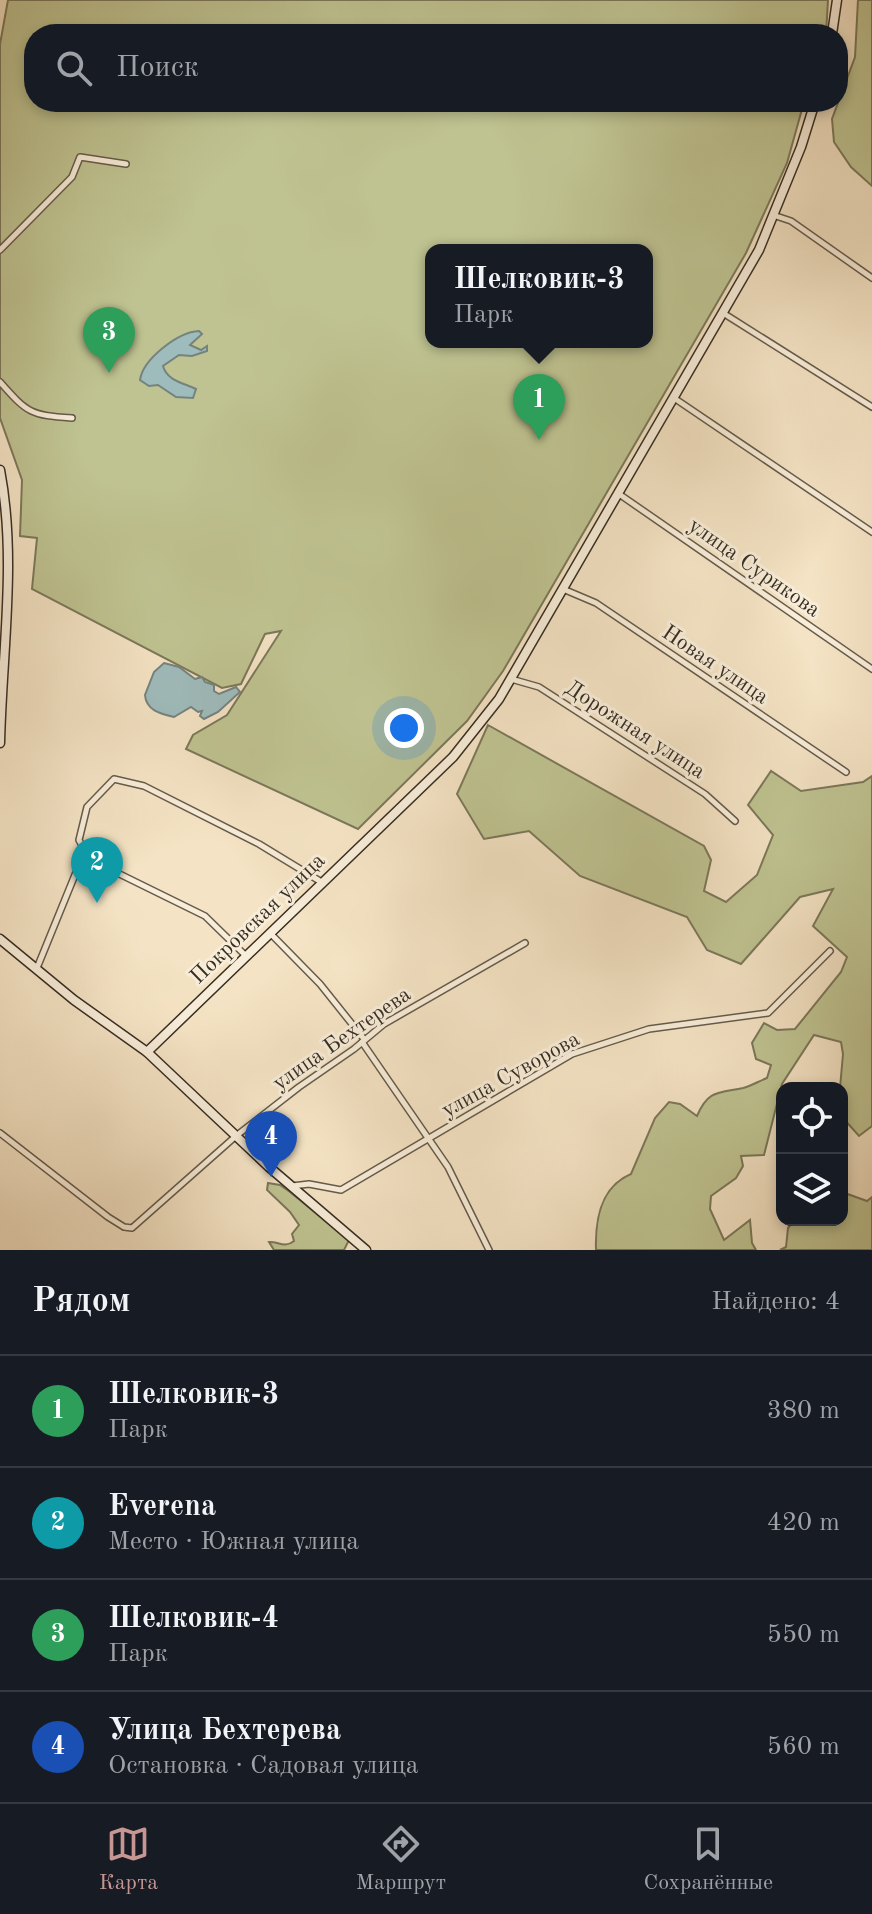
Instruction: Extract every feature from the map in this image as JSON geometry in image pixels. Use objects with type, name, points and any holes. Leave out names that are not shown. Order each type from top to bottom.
[{"type":"street","points":[[833,24],[837,0]]},
{"type":"street","name":"Покровская улица","points":[[147,1052],[245,955],[396,814],[463,746],[499,699],[759,250],[812,112]]},
{"type":"street","points":[[0,250],[72,177],[80,157],[126,164]]},
{"type":"street","points":[[773,215],[791,221],[872,278]]},
{"type":"street","points":[[723,312],[872,407]]},
{"type":"street","points":[[0,382],[20,405],[36,416],[72,418]]},
{"type":"street","points":[[673,398],[872,532]]},
{"type":"street","points":[[0,470],[9,542],[0,743]]},
{"type":"street","name":"улица Сурикова","points":[[618,493],[872,669]]},
{"type":"street","name":"Новая улица","points":[[563,589],[596,603],[846,772]]},
{"type":"street","name":"Дорожная улица","points":[[511,678],[539,687],[705,794],[735,821]]},
{"type":"street","points":[[245,955],[205,916],[89,859],[79,840],[87,807],[114,779],[144,786],[259,844],[323,883]]},
{"type":"street","points":[[37,968],[79,865],[89,859]]},
{"type":"street","points":[[269,933],[320,984],[363,1041],[448,1167],[489,1250]]},
{"type":"street","points":[[0,939],[74,1000],[147,1052],[291,1186],[366,1250]]},
{"type":"street","name":"улица Бехтерева","points":[[0,1133],[108,1217],[124,1227],[132,1228],[236,1136],[384,1024],[525,943]]},
{"type":"street","name":"улица Суворова","points":[[291,1186],[309,1184],[341,1190],[572,1054],[649,1029],[768,1013],[830,951]]},
{"type":"green space","points":[[8,0],[828,0],[827,24],[24,24],[24,112],[801,112],[787,163],[746,253],[503,671],[467,721],[358,829],[186,749],[193,735],[227,715],[281,631],[265,634],[241,684],[222,688],[32,589],[37,538],[20,536],[22,480],[0,418],[0,44]]},
{"type":"green space","points":[[858,0],[872,0],[872,186],[851,167],[834,142],[832,119],[835,112],[848,112],[848,76],[855,57]]},
{"type":"green space","points":[[488,725],[704,846],[711,860],[704,891],[726,902],[757,875],[773,835],[748,805],[771,771],[801,791],[863,782],[872,776],[872,1126],[859,1136],[848,1124],[848,1082],[841,1082],[841,1042],[814,1035],[783,1082],[776,1082],[776,1108],[764,1155],[741,1156],[743,1166],[736,1178],[711,1196],[710,1209],[724,1240],[750,1220],[752,1243],[756,1250],[596,1250],[598,1216],[612,1187],[631,1174],[655,1118],[669,1102],[680,1104],[697,1116],[705,1101],[715,1094],[746,1087],[767,1078],[771,1065],[756,1059],[752,1043],[764,1023],[777,1030],[795,1029],[841,972],[847,957],[813,926],[833,889],[800,897],[741,964],[707,950],[687,917],[580,876],[529,831],[484,839],[457,794]]},
{"type":"green space","points":[[268,1183],[280,1185],[290,1192],[349,1240],[344,1250],[274,1250],[269,1242],[284,1245],[294,1241],[292,1234],[299,1225],[267,1190]]},
{"type":"green space","points":[[848,1194],[867,1201],[872,1197],[872,1250],[780,1250],[786,1247],[788,1228],[848,1226]]},
{"type":"water","points":[[199,331],[202,334],[190,345],[201,350],[207,346],[207,351],[192,356],[179,355],[163,366],[172,378],[196,389],[193,398],[176,397],[158,385],[149,386],[140,380],[148,364],[163,348],[181,336]]},
{"type":"water","points":[[164,663],[179,667],[195,679],[202,677],[205,682],[214,685],[214,691],[219,694],[236,687],[240,692],[218,712],[204,719],[200,716],[202,711],[191,707],[174,717],[160,713],[148,705],[145,695],[154,672]]},
{"type":"place","name":"Шелковик-4","points":[[109,373]]},
{"type":"place","name":"Шелковик-3","points":[[539,440]]},
{"type":"place","name":"Everena","points":[[97,903]]},
{"type":"place","name":"Улица Бехтерева","points":[[271,1177]]}]
